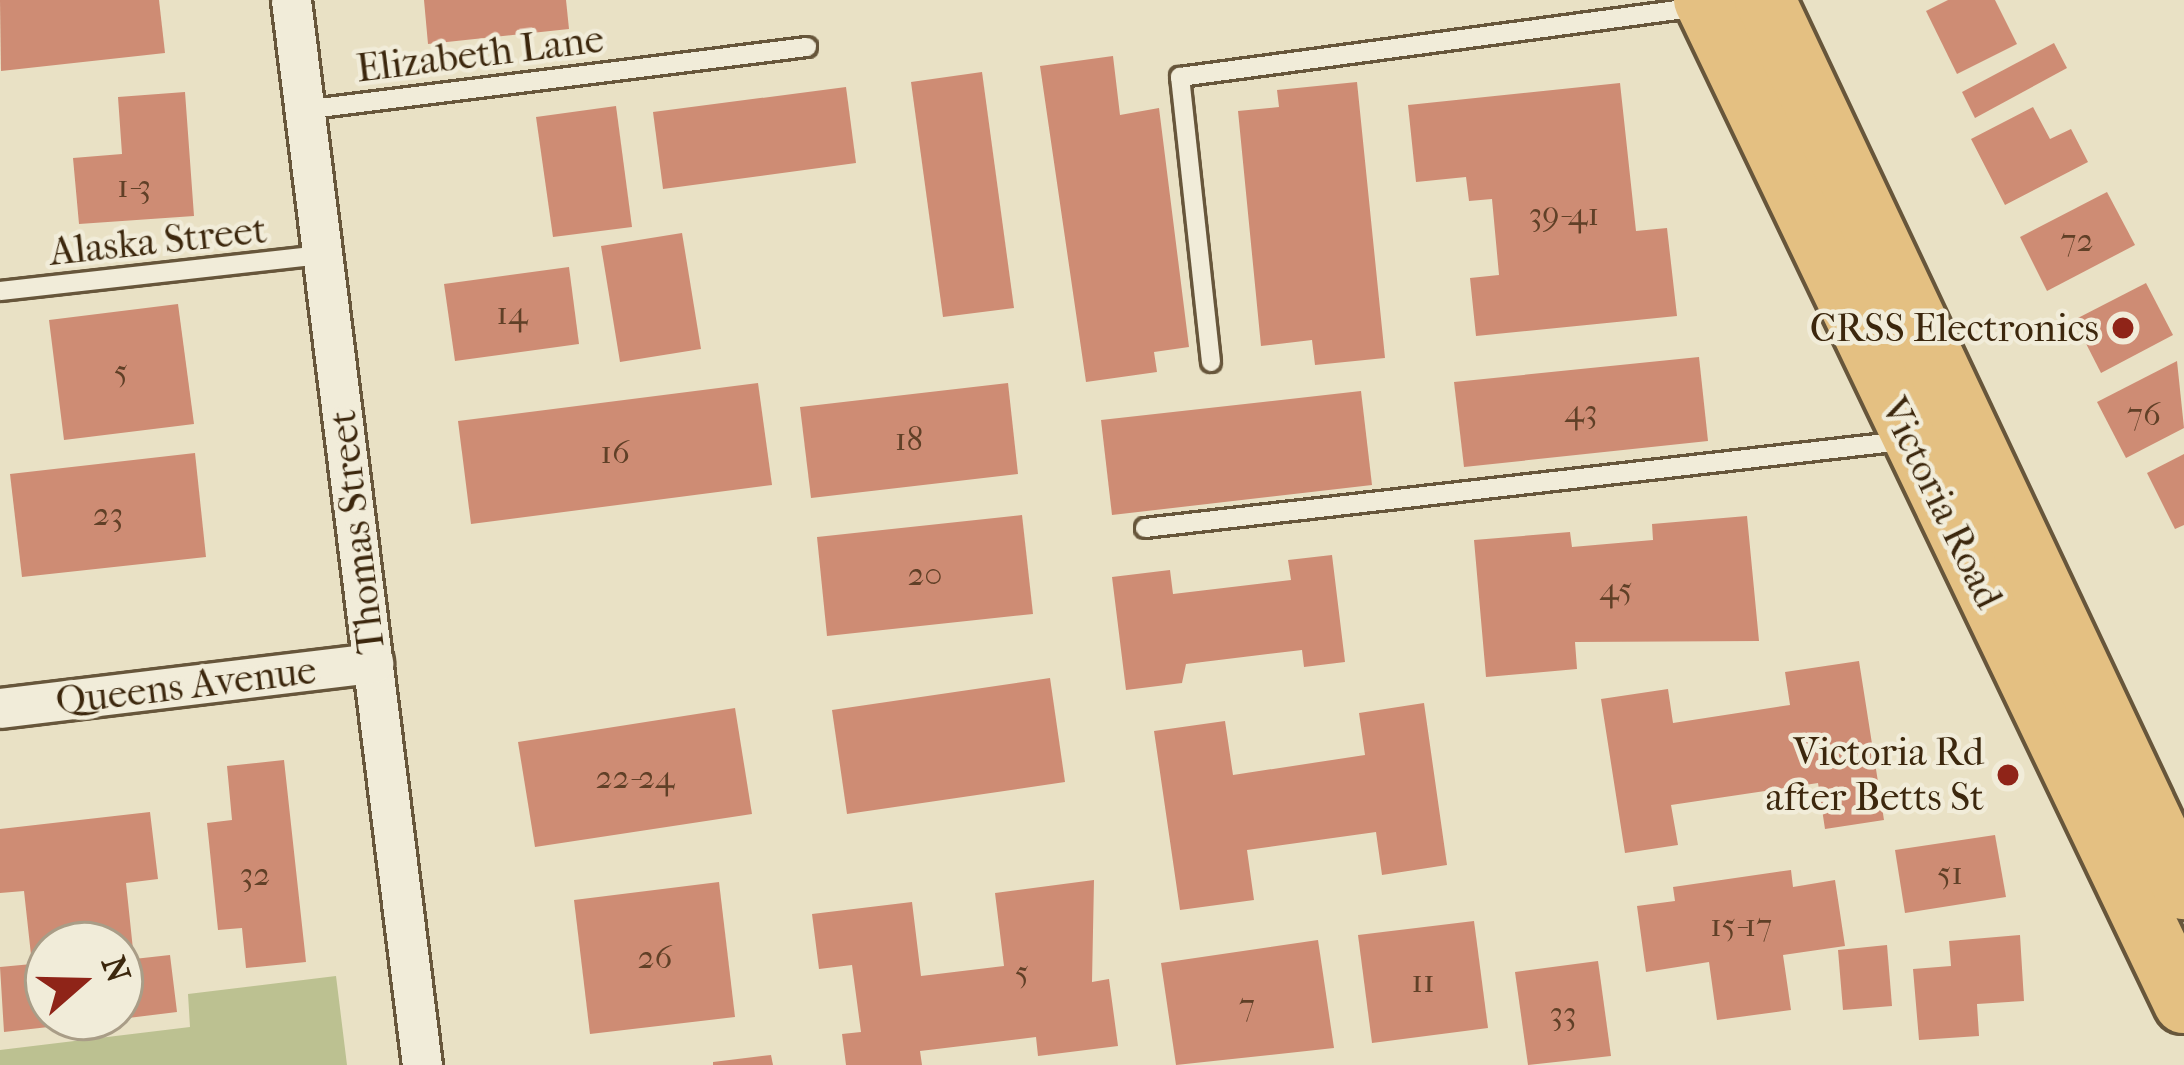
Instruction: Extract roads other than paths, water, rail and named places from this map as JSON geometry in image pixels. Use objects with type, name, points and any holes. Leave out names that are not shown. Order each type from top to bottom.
[{"type":"main road","name":"Victoria Road","points":[[1765,0],[2184,889]]},
{"type":"main road","name":"Victoria Road","points":[[1705,3],[1910,440],[2184,1003]]},
{"type":"street","name":"Thomas Street","points":[[291,0],[419,1065]]},
{"type":"street","name":"Queens Avenue","points":[[0,708],[373,663]]},
{"type":"lane","points":[[1211,362],[1180,77],[1705,3]]},
{"type":"lane","name":"Elizabeth Lane","points":[[304,110],[808,47]]},
{"type":"lane","name":"Alaska Street","points":[[0,291],[322,256]]},
{"type":"lane","points":[[1145,527],[1910,440]]},
{"type":"place","name":"CRSS Electronics","points":[[2123,328]]},
{"type":"place","name":"Victoria Rd after Betts St","points":[[2008,775]]}]
